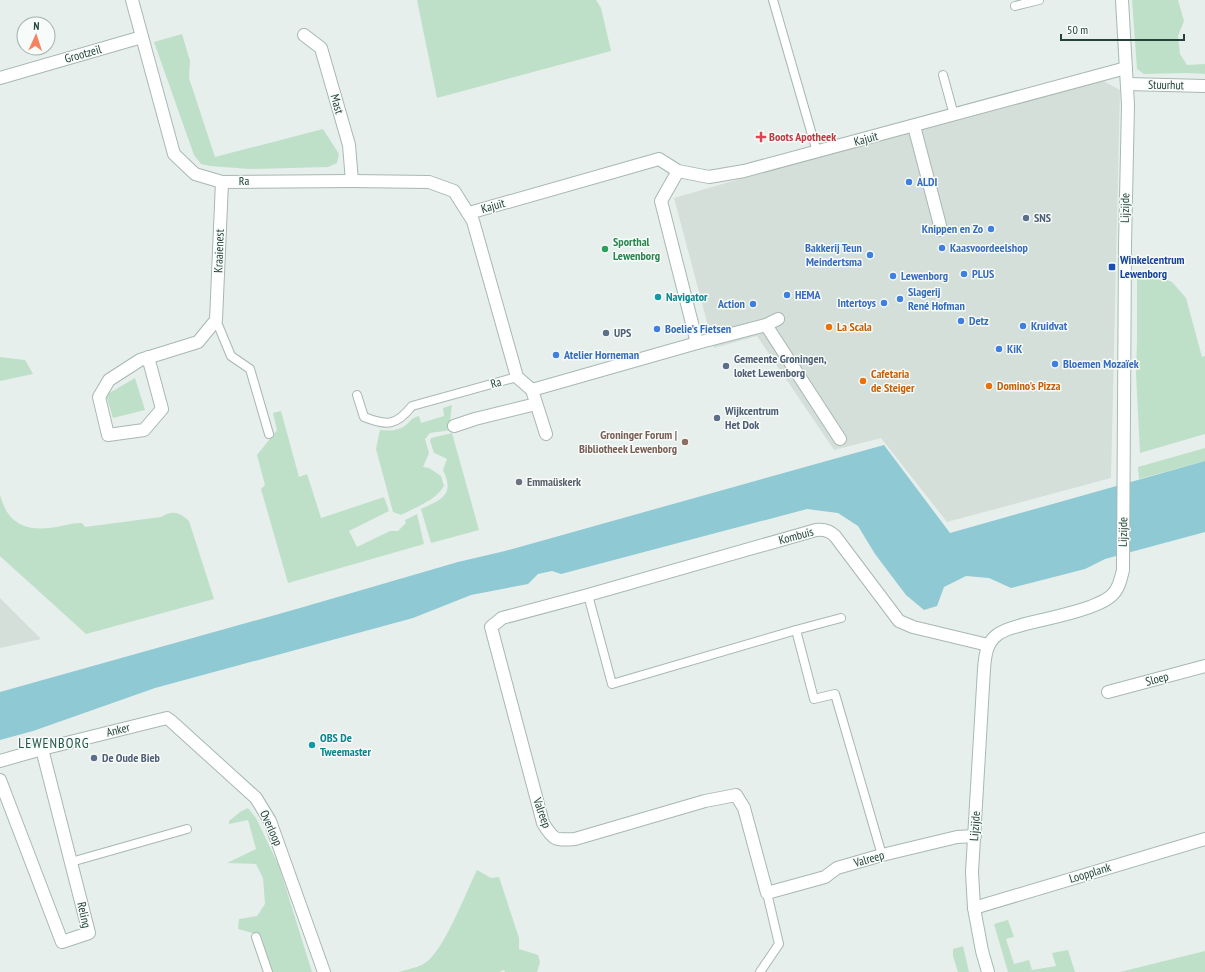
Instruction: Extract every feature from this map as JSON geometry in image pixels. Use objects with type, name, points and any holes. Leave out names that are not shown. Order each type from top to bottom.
[{"type":"street","name":"Ra","points":[[132,0],[174,154],[195,174],[222,182],[429,182],[454,191],[469,213]]},
{"type":"street","name":"Lijzijde","points":[[988,972],[982,951],[974,908],[972,872],[984,663],[988,645],[996,635],[1010,628],[1104,602],[1113,594],[1119,584],[1123,570],[1127,84],[1122,0]]},
{"type":"street","name":"Mast","points":[[304,35],[321,48],[349,145],[352,181]]},
{"type":"street","name":"Grootzeil","points":[[0,78],[142,37]]},
{"type":"street","name":"Kajuit","points":[[516,376],[473,221],[469,213],[659,159],[678,171],[709,177],[744,171],[1126,68]]},
{"type":"street","name":"Stuurhut","points":[[1127,84],[1205,86]]},
{"type":"street","points":[[914,126],[941,228],[939,230]]},
{"type":"street","points":[[678,171],[661,201],[697,343]]},
{"type":"street","name":"Kraaienest","points":[[216,320],[222,182]]},
{"type":"street","points":[[532,390],[766,325],[778,319]]},
{"type":"street","points":[[148,357],[162,409],[144,430],[108,435],[99,397],[109,380],[140,360],[148,357],[198,342],[216,320]]},
{"type":"street","points":[[766,325],[840,439]]},
{"type":"street","points":[[516,376],[532,390],[546,434]]},
{"type":"street","points":[[454,426],[475,419],[536,404]]},
{"type":"street","name":"Kombuis","points":[[588,595],[822,529],[832,533],[835,536],[899,621],[913,627],[988,645]]},
{"type":"street","name":"Valreep","points":[[588,595],[502,618],[491,627],[543,823],[551,836],[559,839],[575,838],[705,801],[736,795],[744,808],[767,893],[825,877],[837,868],[882,855],[957,837],[974,836]]},
{"type":"street","name":"Sloep","points":[[1108,692],[1205,666]]},
{"type":"street","name":"Anker","points":[[0,761],[167,718]]},
{"type":"street","name":"Overloop","points":[[167,718],[256,798],[270,821],[324,972]]},
{"type":"street","name":"Reling","points":[[0,780],[62,942],[89,932],[42,749]]},
{"type":"street","name":"Loopplank","points":[[974,908],[1205,839]]},
{"type":"lane","points":[[773,0],[818,152]]},
{"type":"lane","points":[[1015,6],[1039,0]]},
{"type":"lane","points":[[943,75],[954,115]]},
{"type":"lane","name":"Kraaienest","points":[[216,320],[231,356],[250,369],[269,434]]},
{"type":"lane","name":"Ra","points":[[357,395],[364,417],[373,421],[389,424],[403,418],[412,406],[516,376]]},
{"type":"lane","points":[[588,595],[612,684],[841,618]]},
{"type":"lane","points":[[796,630],[814,699],[835,694],[882,855]]},
{"type":"lane","points":[[71,862],[187,829]]},
{"type":"lane","name":"Valreep","points":[[760,972],[779,944],[767,893]]},
{"type":"lane","points":[[256,937],[268,972]]},
{"type":"shaded area","name":"Winkelcentrum Lewenborg","points":[[1098,78],[1120,90],[1111,478],[947,522],[881,438],[834,450],[757,336],[714,348],[674,198]]},
{"type":"shaded area","points":[[0,598],[41,639],[0,648]]},
{"type":"green space","points":[[417,0],[596,0],[601,8],[611,51],[437,98]]},
{"type":"green space","points":[[1132,0],[1178,0],[1184,21],[1178,36],[1180,54],[1187,65],[1205,64],[1205,74],[1144,74],[1137,69]]},
{"type":"green space","points":[[182,34],[190,61],[189,78],[215,157],[323,129],[339,154],[337,163],[328,167],[250,169],[201,164],[194,155],[154,42]]},
{"type":"green space","points":[[1137,270],[1156,275],[1172,282],[1186,298],[1202,357],[1205,356],[1205,434],[1140,453],[1136,374]]},
{"type":"green space","points":[[0,357],[25,360],[33,374],[0,381]]},
{"type":"green space","points":[[135,378],[145,410],[113,418],[106,395]]},
{"type":"green space","points":[[452,405],[450,421],[452,430],[430,433],[425,439],[429,453],[423,467],[429,468],[441,476],[444,486],[436,496],[419,506],[401,515],[393,512],[376,449],[380,430],[400,428],[419,416],[421,423],[444,416],[443,408]]},
{"type":"green space","points":[[281,411],[299,477],[307,474],[321,518],[384,497],[389,511],[349,531],[357,547],[390,531],[398,531],[406,523],[405,520],[417,514],[424,544],[288,583],[261,489],[265,485],[257,455],[277,430],[273,413]]},
{"type":"green space","points":[[452,433],[479,530],[431,543],[421,509],[440,499],[447,491],[448,485],[443,470],[447,459],[434,453],[430,441],[431,438]]},
{"type":"green space","points":[[1205,448],[1205,461],[1139,479],[1138,467]]},
{"type":"green space","points":[[0,495],[6,510],[12,518],[23,525],[36,528],[50,528],[82,523],[85,527],[161,517],[169,513],[179,514],[189,521],[214,599],[86,634],[0,556]]},
{"type":"green space","points":[[248,808],[256,818],[279,866],[312,972],[272,972],[260,935],[238,929],[239,919],[257,916],[265,904],[263,878],[256,864],[227,863],[256,849],[248,820],[229,824],[229,821],[240,812]]},
{"type":"green space","points":[[477,870],[491,878],[499,877],[519,938],[519,949],[538,955],[540,962],[537,972],[505,972],[504,970],[499,972],[399,972],[422,965],[440,946],[454,920]]},
{"type":"green space","points":[[1008,920],[1014,937],[1006,939],[1014,964],[1029,960],[1032,970],[1056,966],[1052,953],[1068,950],[1075,972],[1008,972],[994,924]]},
{"type":"green space","points":[[963,946],[969,972],[958,972],[953,956],[953,949]]},
{"type":"green space","points":[[1205,951],[1205,972],[1120,972]]},
{"type":"water","points":[[884,445],[950,533],[1205,461],[1205,532],[1105,559],[1085,569],[1011,588],[989,578],[966,576],[944,587],[937,606],[924,610],[906,595],[875,554],[858,526],[838,513],[807,509],[561,574],[552,571],[538,574],[528,584],[471,595],[413,618],[155,688],[33,731],[0,740],[0,692],[458,562],[505,551]]},
{"type":"place","name":"Boots Apotheek","points":[[761,137]]},
{"type":"place","name":"ALDI","points":[[909,182]]},
{"type":"place","name":"SNS","points":[[1026,218]]},
{"type":"place","name":"Knippen en Zo","points":[[991,229]]},
{"type":"place","name":"Kaasvoordeelshop","points":[[942,248]]},
{"type":"place","name":"Sporthal Lewenborg","points":[[605,249]]},
{"type":"place","name":"Bakkerij Teun Meindertsma","points":[[870,255]]},
{"type":"place","name":"Winkelcentrum Lewenborg","points":[[1112,267]]},
{"type":"place","name":"PLUS","points":[[964,274]]},
{"type":"place","name":"Lewenborg","points":[[893,276]]},
{"type":"place","name":"HEMA","points":[[787,295]]},
{"type":"place","name":"Navigator","points":[[658,297]]},
{"type":"place","name":"Slagerij René Hofman","points":[[900,299]]},
{"type":"place","name":"Intertoys","points":[[884,303]]},
{"type":"place","name":"Action","points":[[753,304]]},
{"type":"place","name":"Detz","points":[[961,321]]},
{"type":"place","name":"Kruidvat","points":[[1023,326]]},
{"type":"place","name":"La Scala","points":[[829,327]]},
{"type":"place","name":"Boelie's Fietsen","points":[[657,329]]},
{"type":"place","name":"UPS","points":[[606,333]]},
{"type":"place","name":"KiK","points":[[999,349]]},
{"type":"place","name":"Atelier Horneman","points":[[556,355]]},
{"type":"place","name":"Bloemen Mozaïek","points":[[1055,364]]},
{"type":"place","name":"Gemeente Groningen, loket Lewenborg","points":[[726,366]]},
{"type":"place","name":"Cafetaria de Steiger","points":[[863,381]]},
{"type":"place","name":"Domino's Pizza","points":[[989,386]]},
{"type":"place","name":"Wijkcentrum Het Dok","points":[[717,418]]},
{"type":"place","name":"Groninger Forum | Bibliotheek Lewenborg","points":[[685,442]]},
{"type":"place","name":"Emmaüskerk","points":[[519,482]]},
{"type":"place","name":"OBS De Tweemaster","points":[[312,745]]},
{"type":"place","name":"De Oude Bieb","points":[[94,758]]},
{"type":"district","name":"LEWENBORG","points":[[54,743]]}]
